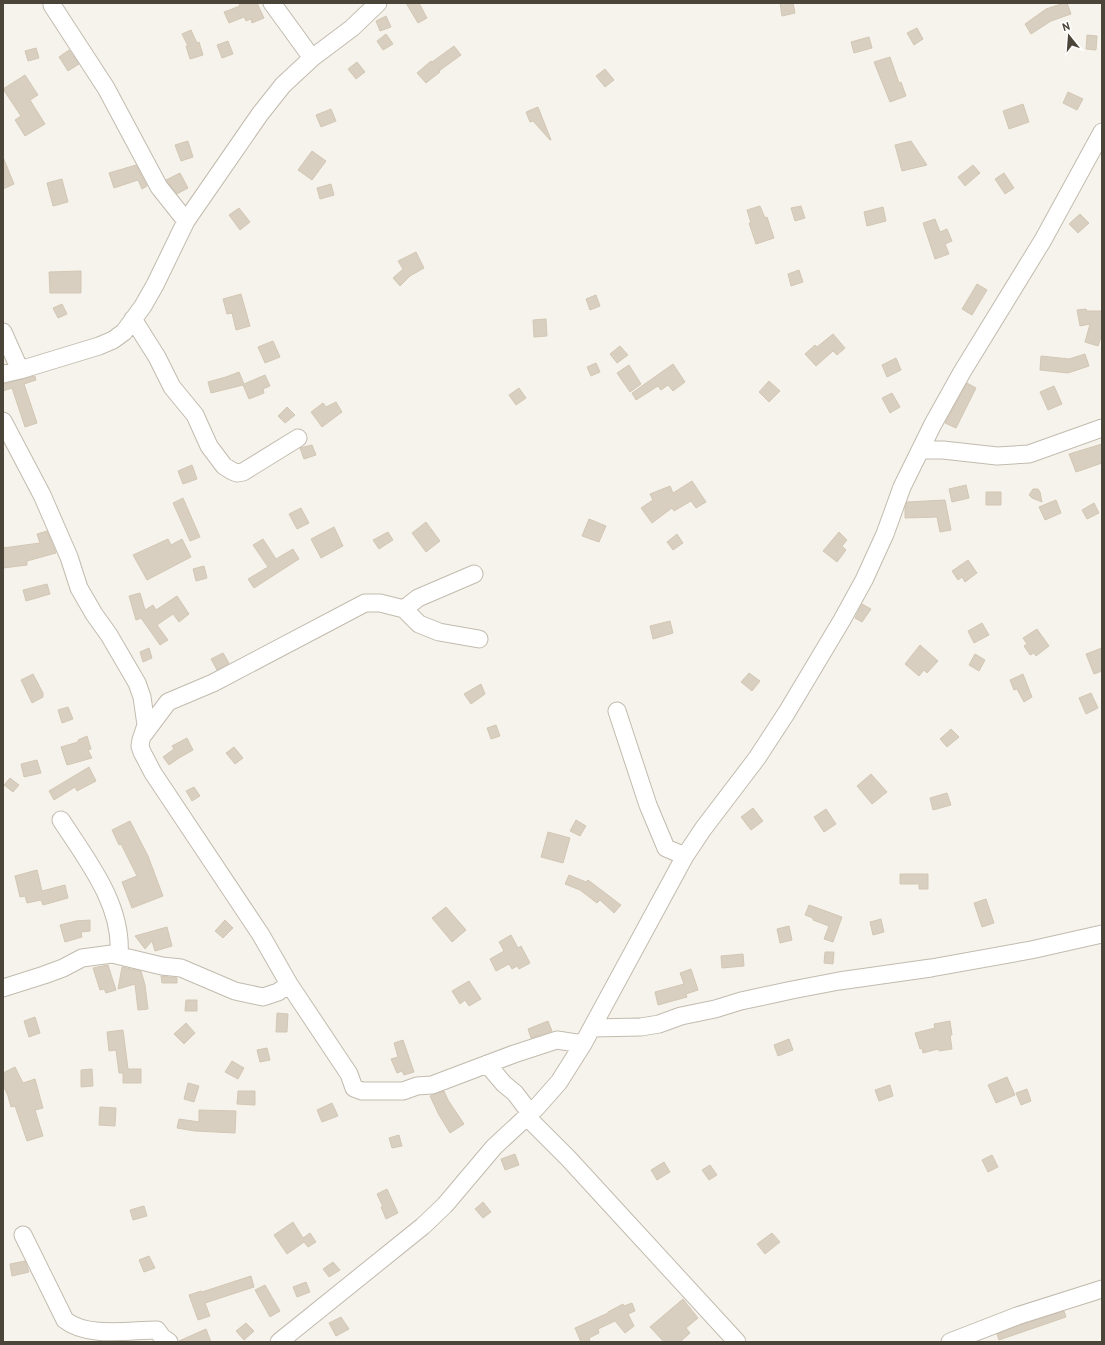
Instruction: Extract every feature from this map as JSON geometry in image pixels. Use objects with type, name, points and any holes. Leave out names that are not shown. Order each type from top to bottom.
[{"type":"street","points":[[272,3],[312,58]]},
{"type":"street","points":[[3,374],[99,346],[113,340],[124,332],[143,306],[155,285],[186,221],[260,114],[283,85],[312,58],[352,28],[378,3]]},
{"type":"street","points":[[52,5],[106,88],[159,187],[186,221]]},
{"type":"street","points":[[279,1342],[423,1226],[445,1205],[494,1147],[528,1115],[559,1082],[592,1028],[685,856],[703,829],[757,758],[842,620],[864,580],[902,487],[933,424],[962,372],[1043,240],[1102,132]]},
{"type":"street","points":[[133,319],[157,357],[172,387],[195,415],[210,446],[224,466],[237,473],[244,472],[298,438]]},
{"type":"street","points":[[3,332],[20,370]]},
{"type":"street","points":[[3,421],[42,495],[69,557],[79,588],[137,683],[145,711],[146,725],[144,734]]},
{"type":"street","points":[[921,450],[967,452],[997,456],[1029,454],[1102,428]]},
{"type":"street","points":[[404,609],[418,598],[474,574]]},
{"type":"street","points":[[479,639],[440,632],[419,624],[404,609],[380,603],[365,604],[213,683],[168,702],[144,734],[141,740],[142,752],[153,772],[261,935],[289,984],[349,1074],[354,1088],[362,1091],[403,1091],[417,1086],[432,1085],[557,1040],[583,1044]]},
{"type":"street","points":[[617,711],[648,805],[666,848],[685,856]]},
{"type":"street","points":[[61,820],[101,881],[118,926],[120,942],[119,956]]},
{"type":"street","points":[[592,1028],[640,1027],[659,1024],[681,1016],[716,1009],[741,1001],[770,995],[839,981],[931,968],[1031,950],[1102,934]]},
{"type":"street","points":[[3,988],[63,968],[82,958],[106,954],[134,958],[162,966],[181,968],[235,991],[263,997],[278,992],[289,984]]},
{"type":"street","points":[[487,1064],[504,1084],[515,1093],[528,1115],[737,1342]]},
{"type":"street","points":[[23,1235],[65,1320],[71,1325],[89,1330],[110,1332],[157,1330],[162,1337],[169,1342]]},
{"type":"street","points":[[950,1342],[1017,1316],[1102,1289]]},
{"type":"building","points":[[239,3],[257,3],[264,18],[252,23],[251,19],[246,21],[244,17],[229,23],[224,12],[240,6]]},
{"type":"building","points":[[406,3],[419,3],[427,18],[418,23]]},
{"type":"building","points":[[780,3],[793,3],[795,13],[782,16]]},
{"type":"building","points":[[1067,3],[1071,14],[1051,21],[1031,34],[1025,24],[1046,9]]},
{"type":"building","points":[[386,16],[391,27],[380,31],[376,21]]},
{"type":"building","points":[[917,28],[923,39],[914,45],[907,33]]},
{"type":"building","points":[[191,30],[197,43],[199,42],[203,55],[190,59],[186,46],[188,46],[182,34]]},
{"type":"building","points":[[386,34],[393,44],[383,50],[377,41]]},
{"type":"building","points":[[1087,35],[1097,36],[1096,50],[1086,49]]},
{"type":"building","points":[[869,37],[872,48],[854,53],[851,42]]},
{"type":"building","points":[[228,41],[233,54],[222,58],[217,45]]},
{"type":"building","points":[[454,46],[461,55],[439,71],[440,72],[426,83],[417,73],[431,61],[432,62]]},
{"type":"building","points":[[36,48],[39,58],[28,61],[25,51]]},
{"type":"building","points":[[69,50],[79,64],[68,71],[59,57]]},
{"type":"building","points":[[890,57],[899,83],[901,82],[906,96],[890,102],[874,62]]},
{"type":"building","points":[[357,62],[365,72],[356,79],[348,69]]},
{"type":"building","points":[[605,69],[614,80],[605,87],[596,76]]},
{"type":"building","points":[[25,75],[38,95],[30,100],[45,124],[25,136],[15,120],[21,116],[3,89]]},
{"type":"building","points":[[1068,92],[1083,99],[1077,110],[1063,103]]},
{"type":"building","points":[[1023,104],[1029,122],[1009,129],[1003,111]]},
{"type":"building","points":[[538,107],[551,140],[533,121],[530,122],[526,112]]},
{"type":"building","points":[[331,109],[336,121],[321,127],[316,115]]},
{"type":"building","points":[[188,141],[193,157],[181,161],[175,145]]},
{"type":"building","points":[[911,141],[927,165],[902,171],[895,145]]},
{"type":"building","points":[[312,151],[326,161],[312,180],[298,170]]},
{"type":"building","points":[[3,157],[14,184],[3,189]]},
{"type":"building","points":[[136,165],[147,186],[142,189],[138,180],[114,188],[109,173]]},
{"type":"building","points":[[973,165],[980,173],[965,186],[958,177]]},
{"type":"building","points":[[180,173],[188,188],[177,194],[166,180]]},
{"type":"building","points":[[1004,173],[1014,188],[1005,194],[995,179]]},
{"type":"building","points":[[62,179],[68,202],[53,206],[47,183]]},
{"type":"building","points":[[331,184],[334,195],[320,199],[317,188]]},
{"type":"building","points":[[760,206],[765,218],[767,217],[774,238],[756,244],[749,223],[751,223],[747,210]]},
{"type":"building","points":[[801,206],[805,218],[795,221],[791,208]]},
{"type":"building","points":[[883,207],[886,221],[867,226],[864,212]]},
{"type":"building","points":[[239,208],[250,222],[240,230],[229,215]]},
{"type":"building","points":[[1080,214],[1089,223],[1078,233],[1069,224]]},
{"type":"building","points":[[935,219],[940,232],[947,229],[952,241],[945,244],[949,254],[935,259],[923,223]]},
{"type":"building","points":[[416,252],[424,268],[410,276],[400,286],[393,278],[403,269],[398,261]]},
{"type":"building","points":[[799,270],[803,282],[791,286],[788,274]]},
{"type":"building","points":[[81,271],[81,293],[50,293],[49,272]]},
{"type":"building","points":[[977,284],[987,290],[972,315],[962,309]]},
{"type":"building","points":[[241,294],[250,326],[236,330],[232,313],[227,314],[223,299]]},
{"type":"building","points":[[596,295],[600,306],[590,310],[586,299]]},
{"type":"building","points":[[62,304],[67,314],[58,318],[53,308]]},
{"type":"building","points":[[1086,309],[1087,311],[1102,311],[1102,334],[1098,346],[1085,342],[1090,324],[1080,326],[1077,310]]},
{"type":"building","points":[[546,319],[547,336],[534,337],[533,320]]},
{"type":"building","points":[[833,334],[845,348],[837,355],[833,351],[816,366],[805,354],[815,345],[817,347]]},
{"type":"building","points":[[273,341],[280,357],[265,363],[258,347]]},
{"type":"building","points":[[620,346],[628,355],[617,363],[610,354]]},
{"type":"building","points":[[1085,354],[1089,366],[1068,373],[1040,370],[1041,356],[1069,359]]},
{"type":"building","points":[[896,358],[901,370],[887,377],[882,365]]},
{"type":"building","points":[[596,363],[600,372],[591,376],[587,367]]},
{"type":"building","points":[[673,364],[685,382],[673,391],[668,385],[661,390],[658,386],[636,400],[632,393]]},
{"type":"building","points":[[629,365],[641,384],[630,392],[617,373]]},
{"type":"building","points":[[239,372],[244,384],[265,375],[270,386],[263,389],[264,393],[249,399],[243,385],[211,393],[208,382]]},
{"type":"building","points":[[35,376],[36,380],[24,384],[37,423],[25,427],[12,388],[3,391],[3,384]]},
{"type":"building","points":[[769,381],[780,391],[769,402],[759,392]]},
{"type":"building","points":[[967,383],[976,388],[956,428],[945,423]]},
{"type":"building","points":[[1054,386],[1062,404],[1048,410],[1040,392]]},
{"type":"building","points":[[519,388],[526,398],[516,405],[509,395]]},
{"type":"building","points":[[892,393],[900,407],[890,413],[882,398]]},
{"type":"building","points":[[336,402],[342,412],[322,427],[311,412],[323,403],[326,407]]},
{"type":"building","points":[[287,407],[295,415],[285,423],[278,416]]},
{"type":"building","points":[[1102,444],[1102,463],[1076,472],[1069,454]]},
{"type":"building","points":[[312,445],[316,455],[304,459],[300,448]]},
{"type":"building","points":[[192,465],[197,479],[183,484],[178,471]]},
{"type":"building","points":[[692,481],[706,502],[696,508],[691,501],[674,511],[672,508],[652,523],[641,508],[653,500],[650,494],[670,486],[673,493]]},
{"type":"building","points":[[966,485],[969,498],[952,502],[949,489]]},
{"type":"building","points":[[1033,489],[1038,489],[1042,502],[1032,498],[1029,495]]},
{"type":"building","points":[[986,492],[1001,492],[1001,505],[986,505]]},
{"type":"building","points":[[183,498],[200,537],[190,541],[173,503]]},
{"type":"building","points":[[945,500],[951,530],[940,532],[937,517],[905,518],[905,508],[907,502]]},
{"type":"building","points":[[1056,500],[1061,513],[1045,520],[1039,507]]},
{"type":"building","points":[[1094,503],[1099,513],[1087,519],[1082,510]]},
{"type":"building","points":[[301,508],[309,523],[297,529],[289,514]]},
{"type":"building","points":[[589,519],[606,526],[599,542],[582,536]]},
{"type":"building","points":[[426,522],[440,541],[426,552],[412,533]]},
{"type":"building","points":[[334,527],[343,546],[321,558],[311,539]]},
{"type":"building","points":[[47,531],[56,553],[27,561],[27,565],[3,568],[3,548],[40,543],[37,534]]},
{"type":"building","points":[[388,532],[393,540],[379,549],[373,540]]},
{"type":"building","points":[[839,532],[847,540],[842,546],[846,550],[837,562],[823,551]]},
{"type":"building","points":[[677,534],[683,543],[673,550],[667,542]]},
{"type":"building","points":[[168,539],[171,545],[182,539],[191,557],[147,580],[133,555]]},
{"type":"building","points":[[263,539],[276,559],[293,549],[299,559],[254,588],[248,579],[268,567],[253,545]]},
{"type":"building","points":[[968,560],[977,573],[965,582],[962,577],[958,580],[952,571]]},
{"type":"building","points":[[204,566],[207,578],[196,581],[193,569]]},
{"type":"building","points":[[47,584],[50,594],[26,601],[23,590]]},
{"type":"building","points":[[140,593],[145,610],[153,605],[156,610],[177,596],[189,614],[179,622],[173,614],[157,625],[168,640],[160,645],[141,618],[136,620],[129,596]]},
{"type":"building","points":[[862,604],[871,609],[862,622],[855,618]]},
{"type":"building","points":[[670,621],[673,633],[653,639],[650,626]]},
{"type":"building","points":[[982,623],[989,635],[974,643],[968,631]]},
{"type":"building","points":[[1037,629],[1049,646],[1036,656],[1034,653],[1030,655],[1024,646],[1027,644],[1023,638]]},
{"type":"building","points":[[920,645],[938,661],[927,673],[924,670],[919,676],[905,664]]},
{"type":"building","points":[[149,648],[152,658],[143,662],[140,652]]},
{"type":"building","points":[[1102,648],[1102,671],[1094,674],[1086,654]]},
{"type":"building","points":[[223,653],[229,663],[217,670],[211,659]]},
{"type":"building","points":[[975,654],[985,660],[979,671],[969,665]]},
{"type":"building","points":[[749,673],[760,681],[752,691],[741,682]]},
{"type":"building","points":[[33,674],[43,693],[43,697],[32,703],[21,680]]},
{"type":"building","points":[[1023,674],[1032,697],[1024,702],[1017,689],[1014,690],[1010,680]]},
{"type":"building","points":[[481,684],[485,694],[471,704],[464,694]]},
{"type":"building","points":[[1091,693],[1098,708],[1086,714],[1079,698]]},
{"type":"building","points":[[68,707],[73,719],[62,723],[58,710]]},
{"type":"building","points":[[496,725],[500,736],[491,739],[487,728]]},
{"type":"building","points":[[951,729],[959,737],[947,747],[940,739]]},
{"type":"building","points":[[87,736],[91,749],[88,750],[92,758],[67,765],[61,747],[78,742],[78,740]]},
{"type":"building","points":[[187,738],[193,750],[169,765],[163,757],[174,749],[172,746]]},
{"type":"building","points":[[234,747],[243,758],[235,764],[226,753]]},
{"type":"building","points":[[37,760],[41,773],[24,777],[21,764]]},
{"type":"building","points":[[89,767],[96,781],[77,791],[75,787],[54,800],[49,791]]},
{"type":"building","points":[[871,774],[887,792],[872,804],[857,786]]},
{"type":"building","points":[[10,778],[19,785],[13,792],[4,785]]},
{"type":"building","points":[[194,787],[200,796],[192,801],[186,791]]},
{"type":"building","points":[[947,793],[951,805],[933,810],[930,798]]},
{"type":"building","points":[[753,808],[763,821],[751,830],[741,817]]},
{"type":"building","points":[[826,809],[836,824],[824,832],[814,817]]},
{"type":"building","points":[[576,820],[586,826],[580,836],[570,831]]},
{"type":"building","points":[[130,821],[148,856],[163,896],[132,908],[122,882],[137,876],[121,844],[119,845],[112,830]]},
{"type":"building","points":[[548,832],[570,838],[563,863],[541,857]]},
{"type":"building","points":[[37,870],[42,891],[65,885],[68,898],[43,905],[41,900],[27,903],[25,896],[20,897],[15,876]]},
{"type":"building","points":[[900,874],[928,874],[928,889],[919,889],[919,884],[900,884]]},
{"type":"building","points":[[569,875],[586,882],[588,880],[621,905],[614,913],[600,900],[597,903],[580,890],[565,884]]},
{"type":"building","points":[[986,899],[994,923],[982,927],[974,903]]},
{"type":"building","points":[[809,905],[842,917],[833,942],[824,939],[829,926],[813,920],[813,918],[805,915]]},
{"type":"building","points":[[446,907],[466,930],[452,942],[432,918]]},
{"type":"building","points":[[881,919],[884,932],[873,935],[870,922]]},
{"type":"building","points":[[90,920],[90,931],[81,932],[82,937],[65,942],[60,925],[76,921]]},
{"type":"building","points":[[225,920],[233,928],[223,938],[215,931]]},
{"type":"building","points":[[789,926],[792,940],[780,943],[777,929]]},
{"type":"building","points":[[167,927],[172,946],[155,951],[152,941],[145,949],[135,936]]},
{"type":"building","points":[[511,935],[518,948],[521,946],[530,963],[519,969],[517,966],[512,969],[509,964],[496,971],[490,959],[504,951],[499,942]]},
{"type":"building","points":[[825,952],[834,952],[833,964],[824,963]]},
{"type":"building","points":[[743,954],[744,966],[722,968],[721,956]]},
{"type":"building","points":[[108,965],[116,990],[106,993],[104,989],[100,990],[93,968]]},
{"type":"building","points":[[122,967],[141,971],[145,985],[148,1009],[138,1010],[135,984],[118,989]]},
{"type":"building","points":[[691,969],[698,990],[686,994],[687,997],[658,1005],[655,992],[684,984],[680,973]]},
{"type":"building","points":[[161,976],[177,978],[177,983],[162,983]]},
{"type":"building","points":[[469,981],[481,999],[469,1006],[465,1000],[460,1004],[452,991]]},
{"type":"building","points":[[186,1000],[197,1000],[197,1011],[185,1011]]},
{"type":"building","points":[[277,1013],[288,1014],[287,1032],[276,1032]]},
{"type":"building","points":[[35,1017],[40,1033],[29,1037],[24,1021]]},
{"type":"building","points":[[548,1021],[552,1031],[531,1038],[528,1029]]},
{"type":"building","points":[[950,1021],[952,1049],[939,1051],[938,1049],[923,1053],[922,1048],[920,1049],[915,1033],[935,1028],[934,1024]]},
{"type":"building","points":[[186,1023],[195,1033],[184,1044],[174,1034]]},
{"type":"building","points":[[123,1030],[128,1069],[141,1069],[141,1083],[123,1083],[123,1073],[119,1073],[116,1050],[109,1051],[107,1032]]},
{"type":"building","points":[[789,1039],[793,1050],[778,1056],[774,1045]]},
{"type":"building","points":[[403,1040],[414,1072],[404,1075],[402,1071],[397,1073],[391,1059],[398,1057],[394,1043]]},
{"type":"building","points":[[267,1048],[270,1060],[260,1062],[257,1050]]},
{"type":"building","points":[[232,1061],[244,1068],[238,1079],[225,1072]]},
{"type":"building","points":[[15,1067],[23,1083],[35,1079],[43,1108],[35,1110],[43,1136],[27,1141],[15,1106],[11,1107],[3,1085],[3,1073]]},
{"type":"building","points":[[92,1069],[93,1086],[81,1087],[81,1070]]},
{"type":"building","points":[[1007,1077],[1015,1095],[996,1103],[988,1085]]},
{"type":"building","points":[[188,1083],[199,1086],[194,1102],[184,1099]]},
{"type":"building","points":[[890,1085],[893,1096],[879,1101],[875,1090]]},
{"type":"building","points":[[1027,1089],[1031,1101],[1021,1105],[1016,1093]]},
{"type":"building","points":[[238,1091],[255,1091],[255,1105],[237,1104]]},
{"type":"building","points":[[444,1091],[448,1100],[464,1124],[450,1133],[430,1096]]},
{"type":"building","points":[[332,1103],[338,1116],[322,1122],[317,1110]]},
{"type":"building","points":[[100,1107],[116,1108],[115,1126],[99,1125]]},
{"type":"building","points":[[199,1110],[236,1111],[235,1133],[195,1131],[177,1128],[179,1119],[199,1122]]},
{"type":"building","points":[[399,1135],[402,1146],[392,1148],[389,1138]]},
{"type":"building","points":[[515,1154],[519,1165],[505,1170],[501,1159]]},
{"type":"building","points":[[992,1155],[998,1167],[988,1172],[982,1160]]},
{"type":"building","points":[[664,1162],[670,1172],[657,1180],[651,1170]]},
{"type":"building","points":[[710,1165],[717,1175],[709,1180],[702,1170]]},
{"type":"building","points":[[387,1189],[398,1213],[386,1219],[381,1207],[383,1207],[377,1194]]},
{"type":"building","points":[[483,1202],[491,1212],[483,1218],[475,1209]]},
{"type":"building","points":[[144,1206],[147,1216],[133,1220],[130,1210]]},
{"type":"building","points":[[293,1222],[303,1238],[310,1233],[316,1242],[308,1247],[304,1242],[287,1254],[274,1235]]},
{"type":"building","points":[[772,1233],[780,1242],[765,1254],[757,1244]]},
{"type":"building","points":[[149,1256],[155,1268],[144,1272],[139,1260]]},
{"type":"building","points":[[25,1261],[29,1272],[12,1276],[10,1264]]},
{"type":"building","points":[[333,1262],[340,1270],[329,1277],[323,1269]]},
{"type":"building","points":[[251,1276],[254,1287],[205,1303],[210,1316],[198,1320],[189,1295]]},
{"type":"building","points":[[306,1282],[310,1292],[297,1297],[293,1287]]},
{"type":"building","points":[[265,1285],[280,1311],[270,1317],[255,1290]]},
{"type":"building","points":[[683,1299],[698,1318],[686,1328],[690,1333],[680,1342],[664,1342],[650,1327]]},
{"type":"building","points":[[632,1303],[635,1311],[628,1314],[634,1326],[625,1333],[615,1321],[598,1329],[599,1333],[589,1338],[590,1342],[581,1342],[575,1328],[608,1313],[623,1304],[624,1306]]},
{"type":"building","points":[[1064,1311],[1066,1317],[999,1340],[997,1334]]},
{"type":"building","points":[[341,1317],[349,1329],[336,1336],[329,1323]]},
{"type":"building","points":[[246,1323],[254,1331],[244,1340],[236,1331]]},
{"type":"building","points":[[206,1329],[211,1342],[179,1342],[179,1341]]}]
